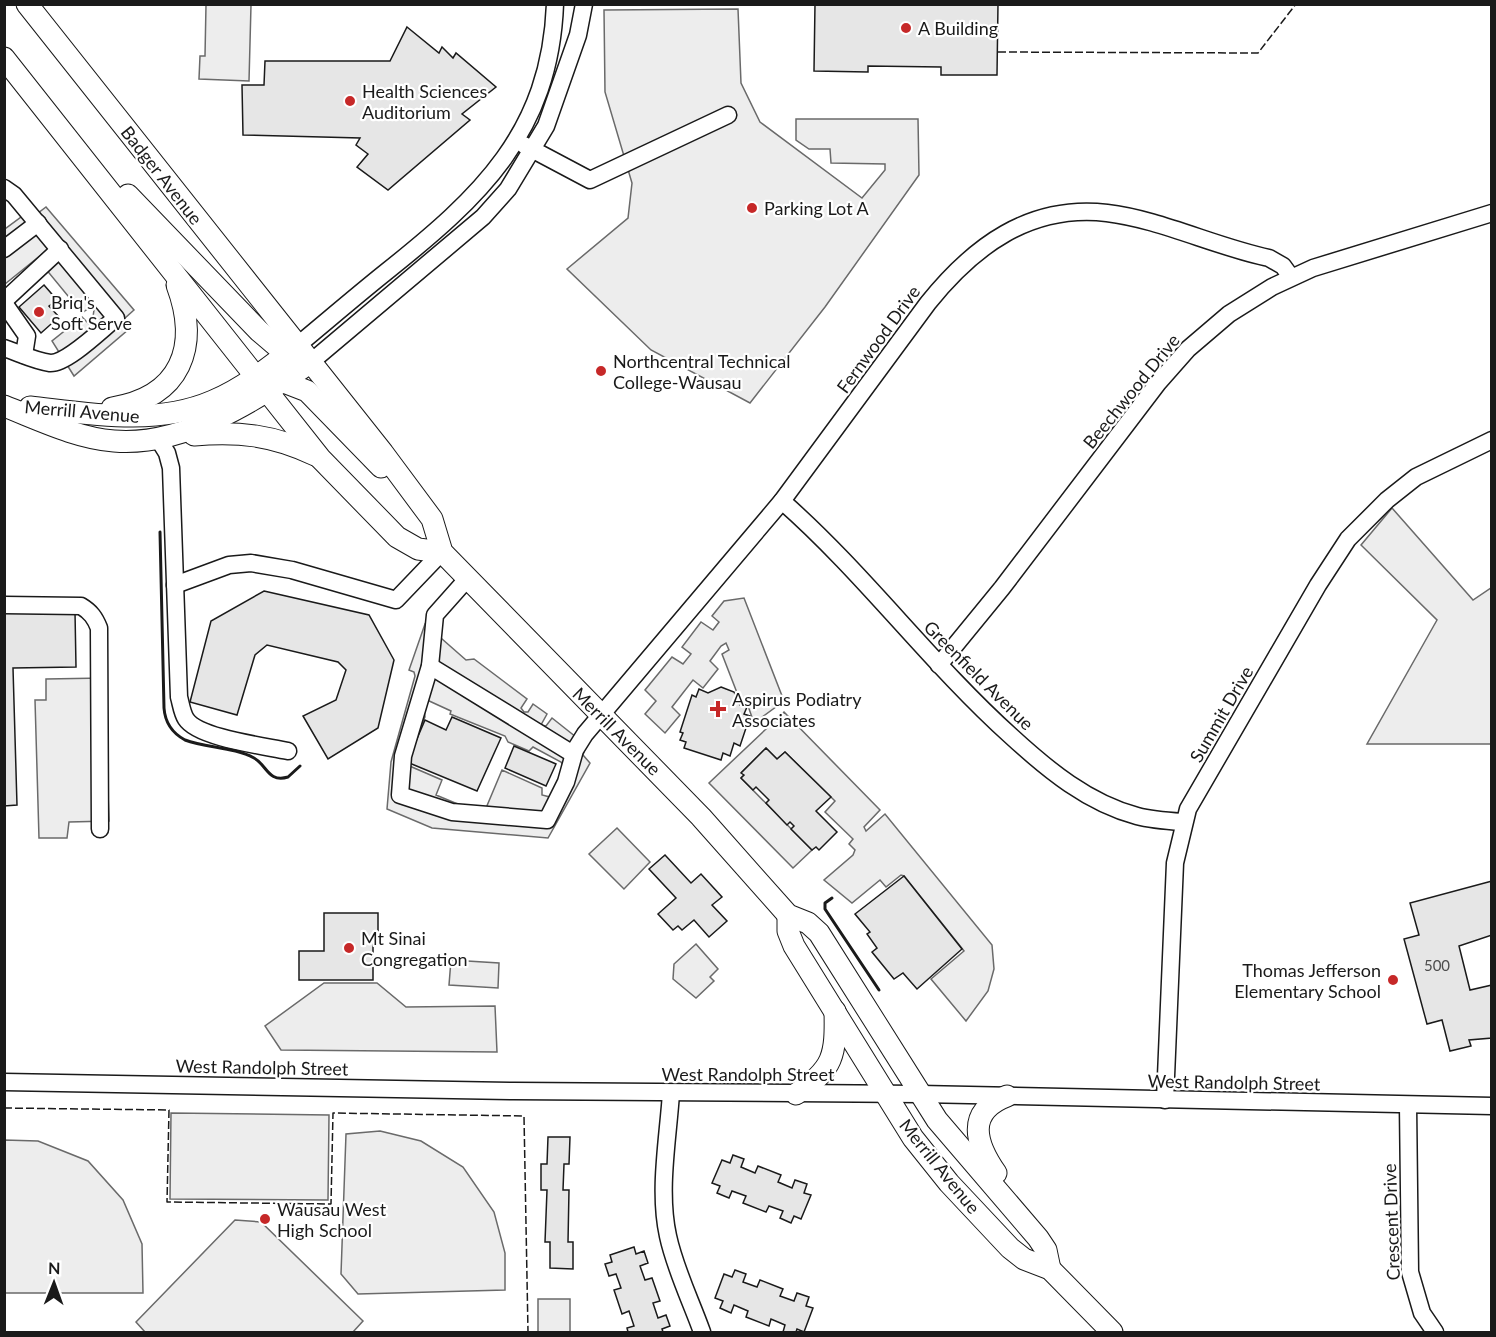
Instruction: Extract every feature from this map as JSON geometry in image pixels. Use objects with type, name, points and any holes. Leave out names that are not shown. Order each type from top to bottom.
[{"type":"main road","name":"Badger Avenue","points":[[27,4],[292,350]]},
{"type":"main road","points":[[4,58],[170,268],[270,383],[320,458],[397,537],[418,549],[442,552]]},
{"type":"main road","points":[[89,165],[124,190],[255,327],[292,350]]},
{"type":"main road","points":[[72,412],[138,403],[155,394],[173,377],[183,354],[187,324],[184,305],[170,268]]},
{"type":"main road","name":"Merrill Avenue","points":[[4,405],[132,417],[170,414],[270,383],[292,350],[311,362],[427,512],[436,529],[442,552],[720,837],[788,915],[811,925],[824,941],[936,1120],[1044,1246],[1050,1269]]},
{"type":"main road","name":"Merrill Avenue","points":[[4,405],[90,437],[121,441],[157,437],[207,423],[270,383],[311,362]]},
{"type":"main road","points":[[270,383],[306,391],[360,448],[427,512]]},
{"type":"main road","points":[[157,437],[224,432],[247,433],[283,441],[320,458]]},
{"type":"main road","name":"Merrill Avenue","points":[[788,915],[792,942],[913,1138],[949,1183],[1003,1240],[1024,1259],[1050,1269],[1112,1332]]},
{"type":"main road","points":[[796,1094],[819,1078],[830,1063],[836,1044],[835,1010]]},
{"type":"main road","points":[[1007,1096],[988,1107],[979,1125],[978,1143],[1001,1180],[1015,1211]]},
{"type":"street","points":[[292,350],[456,215],[486,183],[516,140],[532,107],[548,60],[555,4]]},
{"type":"street","points":[[311,362],[483,217],[508,189],[533,149],[558,94],[578,35],[584,4]]},
{"type":"street","points":[[516,140],[590,180],[728,115]]},
{"type":"street","points":[[4,188],[14,195],[116,318],[61,360],[49,362],[4,348]]},
{"type":"street","name":"Fernwood Drive","points":[[430,666],[405,750],[400,795],[452,812],[547,820],[566,782],[573,754],[600,714],[782,501],[950,276],[974,253],[1016,227],[1062,214],[1107,213],[1269,258],[1283,266],[1292,277]]},
{"type":"street","name":"Beechwood Drive","points":[[939,665],[1002,588],[1158,382],[1188,349],[1229,314],[1292,277],[1491,213]]},
{"type":"street","points":[[4,249],[38,223]]},
{"type":"street","points":[[24,355],[27,336],[4,302],[60,249]]},
{"type":"street","points":[[157,437],[167,453],[171,468],[179,697],[187,721],[203,732],[288,751]]},
{"type":"street","name":"Summit Drive","points":[[1165,1100],[1175,863],[1183,822],[1250,701],[1348,539],[1386,500],[1416,477],[1491,440]]},
{"type":"street","name":"Greenfield Avenue","points":[[782,501],[840,556],[939,665],[991,718],[1035,757],[1076,789],[1138,817],[1183,822]]},
{"type":"street","points":[[176,585],[229,565],[251,563],[292,570],[396,600],[442,552]]},
{"type":"street","points":[[466,579],[437,611],[430,666],[573,754]]},
{"type":"street","points":[[4,605],[81,606],[89,611],[96,621],[99,628],[100,829]]},
{"type":"street","name":"West Randolph Street","points":[[4,1082],[671,1093],[920,1094],[1491,1106]]},
{"type":"street","points":[[671,1093],[665,1179],[668,1237],[702,1332]]},
{"type":"street","name":"Crescent Drive","points":[[1408,1105],[1410,1272],[1422,1313],[1435,1332]]},
{"type":"shaded area","points":[[206,5],[251,5],[249,81],[199,79],[200,56],[205,56]]},
{"type":"shaded area","name":"Parking Lot A","points":[[738,9],[741,83],[760,122],[862,198],[885,170],[885,164],[831,163],[830,149],[809,149],[796,140],[796,119],[918,119],[919,175],[825,307],[750,403],[651,350],[567,269],[628,218],[632,183],[605,92],[604,10]]},
{"type":"shaded area","points":[[46,207],[134,310],[124,319],[129,329],[74,376],[52,341],[82,317],[89,324],[92,323],[94,310],[89,308],[82,313],[40,262],[46,251],[5,284],[5,229],[32,209],[38,213]]},
{"type":"shaded area","points":[[1392,508],[1473,600],[1491,588],[1491,744],[1367,744],[1437,620],[1361,545]]},
{"type":"shaded area","points":[[744,598],[784,701],[754,723],[747,703],[741,703],[722,654],[729,650],[726,643],[710,661],[718,669],[703,688],[693,680],[672,707],[680,715],[665,733],[645,714],[656,701],[645,690],[672,657],[683,664],[691,654],[682,647],[701,622],[713,630],[719,622],[712,616],[724,601]]},
{"type":"shaded area","points":[[425,624],[466,660],[474,659],[527,699],[521,708],[524,712],[528,712],[533,704],[547,714],[541,725],[546,726],[552,718],[586,745],[583,755],[590,763],[548,838],[432,828],[387,809],[391,762],[415,676],[414,672],[409,670]],"holes":[[[427,700],[451,711],[450,714],[505,736],[508,742],[529,751],[533,747],[561,762],[564,766],[550,797],[542,795],[542,788],[502,770],[486,808],[472,810],[436,795],[442,780],[405,764],[425,717],[424,709]]]},
{"type":"shaded area","points":[[104,678],[109,821],[69,822],[67,838],[39,838],[35,700],[46,700],[46,679]]},
{"type":"shaded area","points":[[784,712],[880,810],[864,827],[866,831],[885,814],[992,945],[994,969],[988,991],[966,1021],[931,979],[964,951],[904,876],[901,875],[886,887],[880,880],[852,903],[824,880],[853,855],[855,850],[849,844],[853,839],[825,812],[835,801],[785,752],[777,759],[766,748],[742,772],[744,775],[741,778],[812,850],[793,868],[709,783]]},
{"type":"shaded area","points":[[617,828],[650,862],[624,889],[589,854]]},
{"type":"shaded area","points":[[696,944],[718,969],[710,977],[714,981],[696,998],[673,979],[674,964]]},
{"type":"shaded area","points":[[451,960],[499,963],[498,988],[449,985]]},
{"type":"shaded area","points":[[324,983],[377,983],[406,1007],[495,1006],[497,1052],[281,1050],[265,1026]]},
{"type":"shaded area","points":[[171,1113],[329,1115],[328,1200],[170,1199]]},
{"type":"shaded area","points":[[380,1131],[421,1141],[463,1167],[494,1212],[505,1253],[505,1290],[358,1294],[341,1274],[346,1134]]},
{"type":"shaded area","points":[[4,1140],[38,1141],[88,1161],[123,1200],[142,1244],[143,1293],[5,1293]]},
{"type":"shaded area","points":[[235,1220],[261,1222],[363,1321],[353,1332],[145,1332],[136,1322]]},
{"type":"shaded area","points":[[538,1299],[570,1299],[570,1332],[538,1332]]},
{"type":"building","name":"A Building","points":[[815,4],[998,4],[997,75],[941,75],[941,67],[868,66],[868,72],[814,71]]},
{"type":"building","points":[[407,27],[439,53],[442,47],[453,58],[456,53],[496,87],[462,114],[470,120],[388,190],[357,167],[368,154],[356,145],[360,138],[243,135],[242,85],[264,85],[265,61],[390,61]]},
{"type":"building","name":"Briq's Soft Serve","points":[[44,285],[57,300],[49,306],[59,317],[41,333],[19,307]]},
{"type":"building","points":[[264,591],[369,615],[394,660],[378,728],[328,759],[303,716],[336,700],[346,670],[338,662],[267,645],[255,655],[237,715],[190,702],[211,621]]},
{"type":"building","points":[[75,612],[76,667],[13,668],[17,805],[4,806],[4,613]]},
{"type":"building","points":[[721,687],[734,692],[740,705],[747,707],[744,714],[750,716],[740,746],[734,743],[730,756],[723,753],[721,760],[684,748],[686,742],[680,740],[683,733],[680,732],[692,695],[696,697],[699,689],[708,693]]},
{"type":"building","points":[[452,717],[501,738],[477,791],[407,762],[425,720],[446,730]]},
{"type":"building","points":[[514,746],[556,764],[546,786],[505,768]]},
{"type":"building","points":[[766,748],[777,759],[785,752],[831,797],[816,811],[837,832],[819,850],[816,847],[812,850],[791,829],[794,826],[790,822],[787,825],[766,803],[769,800],[756,787],[753,790],[741,778],[744,775],[741,773]]},
{"type":"building","points":[[665,855],[691,883],[701,874],[722,897],[712,905],[727,921],[709,937],[694,920],[682,930],[678,926],[673,930],[658,914],[676,898],[649,869]]},
{"type":"building","points":[[904,876],[962,949],[917,989],[903,973],[894,979],[872,952],[877,948],[867,934],[870,932],[855,914]]},
{"type":"building","points":[[1492,881],[1492,935],[1459,946],[1470,990],[1492,985],[1492,1038],[1469,1040],[1471,1046],[1450,1051],[1442,1020],[1427,1024],[1404,939],[1419,935],[1410,903]]},
{"type":"building","name":"Mt Sinai Congregation","points":[[324,913],[378,913],[378,944],[373,944],[373,980],[299,980],[299,951],[324,951]]},
{"type":"building","points":[[548,1137],[570,1137],[569,1164],[564,1164],[563,1190],[569,1190],[568,1242],[573,1242],[573,1269],[550,1268],[550,1242],[545,1242],[547,1190],[541,1190],[541,1164],[547,1164]]},
{"type":"building","points":[[733,1155],[744,1159],[741,1167],[755,1173],[758,1166],[781,1175],[778,1182],[792,1188],[795,1180],[807,1184],[804,1193],[811,1195],[801,1219],[794,1216],[791,1223],[780,1218],[783,1211],[769,1206],[766,1212],[743,1203],[746,1196],[732,1191],[729,1198],[717,1193],[720,1186],[712,1183],[722,1160],[730,1163]]},
{"type":"building","points":[[634,1247],[636,1254],[644,1251],[648,1263],[640,1266],[645,1280],[652,1278],[660,1301],[653,1303],[658,1318],[666,1315],[670,1326],[662,1329],[663,1332],[628,1332],[627,1328],[634,1326],[629,1311],[622,1314],[614,1290],[621,1288],[616,1274],[609,1276],[605,1264],[612,1262],[610,1255]]},
{"type":"building","points":[[735,1270],[746,1274],[743,1282],[757,1287],[760,1280],[783,1289],[780,1296],[794,1301],[797,1293],[809,1297],[806,1306],[813,1308],[804,1332],[797,1329],[796,1332],[783,1332],[785,1325],[771,1319],[769,1326],[746,1317],[748,1311],[734,1305],[731,1313],[720,1308],[723,1301],[715,1298],[724,1274],[732,1277]]},
{"type":"fence","points":[[998,52],[1258,53],[1296,4]]},
{"type":"fence","points":[[4,1108],[169,1110],[167,1202],[331,1204],[333,1113],[524,1116],[528,1332]]},
{"type":"wall","points":[[160,532],[164,708],[170,727],[185,740],[246,754],[258,761],[276,778],[288,777],[300,766]]},
{"type":"wall","points":[[832,898],[825,903],[825,909],[879,990]]},
{"type":"place","name":"A Building","points":[[906,28]]},
{"type":"place","name":"Health Sciences Auditorium","points":[[350,101]]},
{"type":"place","name":"Parking Lot A","points":[[752,208]]},
{"type":"place","name":"Briq's Soft Serve","points":[[39,312]]},
{"type":"place","name":"Northcentral Technical College-Wausau","points":[[601,371]]},
{"type":"place","name":"Aspirus Podiatry Associates","points":[[718,709]]},
{"type":"place","name":"Mt Sinai Congregation","points":[[349,948]]},
{"type":"place","name":"Thomas Jefferson Elementary School","points":[[1393,980]]},
{"type":"place","name":"Wausau West High School","points":[[265,1219]]}]
